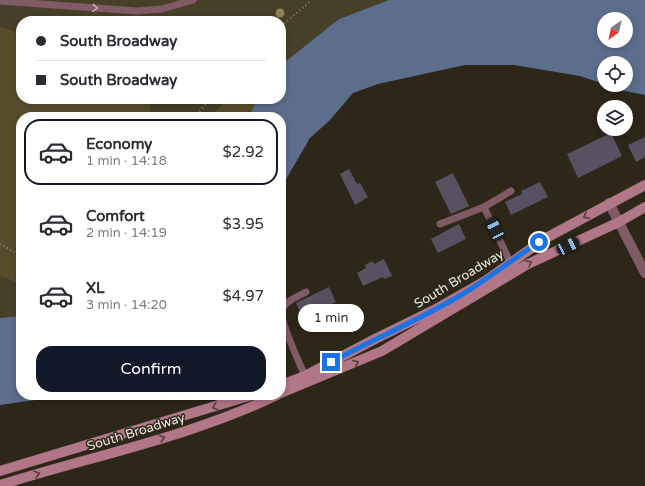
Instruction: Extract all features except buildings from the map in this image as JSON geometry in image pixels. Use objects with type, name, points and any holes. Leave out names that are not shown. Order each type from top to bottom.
[{"type":"street","name":"South Broadway","points":[[286,384],[307,379],[382,351],[513,267],[546,238],[645,185]]},
{"type":"street","points":[[609,203],[645,273]]},
{"type":"street","name":"South Broadway","points":[[513,267],[568,246],[619,222],[645,207]]},
{"type":"street","name":"South Broadway","points":[[286,390],[307,379]]},
{"type":"street","name":"South Broadway","points":[[0,471],[235,400]]},
{"type":"street","name":"South Broadway","points":[[0,485],[180,433],[223,418],[265,400]]},
{"type":"lane","points":[[0,1],[137,11],[162,9],[193,0]]},
{"type":"lane","points":[[440,224],[484,207],[511,191]]},
{"type":"lane","points":[[484,207],[513,267]]},
{"type":"lane","points":[[286,304],[306,292]]},
{"type":"lane","points":[[286,331],[307,379]]},
{"type":"path","points":[[286,22],[312,0]]},
{"type":"path","points":[[199,112],[206,104]]},
{"type":"path","points":[[0,244],[16,253]]},
{"type":"shaded area","points":[[0,0],[389,0],[339,19],[286,61],[286,16],[16,16],[16,104],[255,104],[251,112],[16,112],[16,316],[0,318]]},
{"type":"shaded area","points":[[0,27],[16,33],[16,104],[150,104],[151,112],[16,112],[16,283],[0,275]]},
{"type":"shaded area","points":[[222,104],[255,104],[251,112],[215,112]]},
{"type":"water","points":[[389,0],[645,0],[645,95],[630,92],[633,92],[633,56],[597,56],[597,82],[580,76],[514,65],[465,65],[378,84],[353,93],[330,120],[310,138],[286,179],[286,112],[251,112],[255,104],[286,104],[286,61],[339,19]]},
{"type":"water","points":[[16,316],[16,400],[35,400],[0,405],[0,318]]},
{"type":"route","points":[[331,362],[462,295],[539,242]]}]
